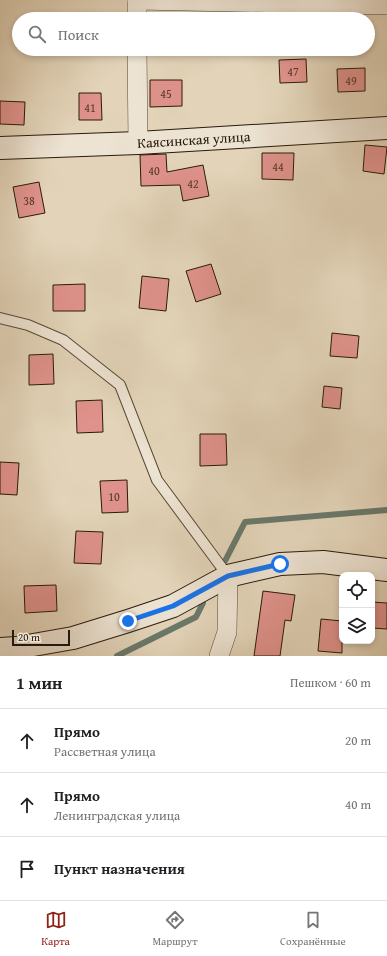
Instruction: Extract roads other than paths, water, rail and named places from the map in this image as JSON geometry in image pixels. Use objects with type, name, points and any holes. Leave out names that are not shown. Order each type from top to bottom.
[{"type":"street","points":[[137,12],[137,0],[387,5]]},
{"type":"street","points":[[137,56],[138,143]]},
{"type":"street","name":"Каясинская улица","points":[[0,148],[138,143],[387,128]]},
{"type":"street","points":[[0,649],[16,648],[73,638],[173,606],[228,576],[280,564],[323,562],[387,570]]},
{"type":"street","points":[[220,656],[226,632],[228,576]]},
{"type":"lane","points":[[0,318],[28,325],[63,340],[120,385],[157,480],[228,576]]},
{"type":"waterway","points":[[225,561],[245,522],[387,510]]},
{"type":"waterway","points":[[117,656],[196,617],[203,603]]}]
